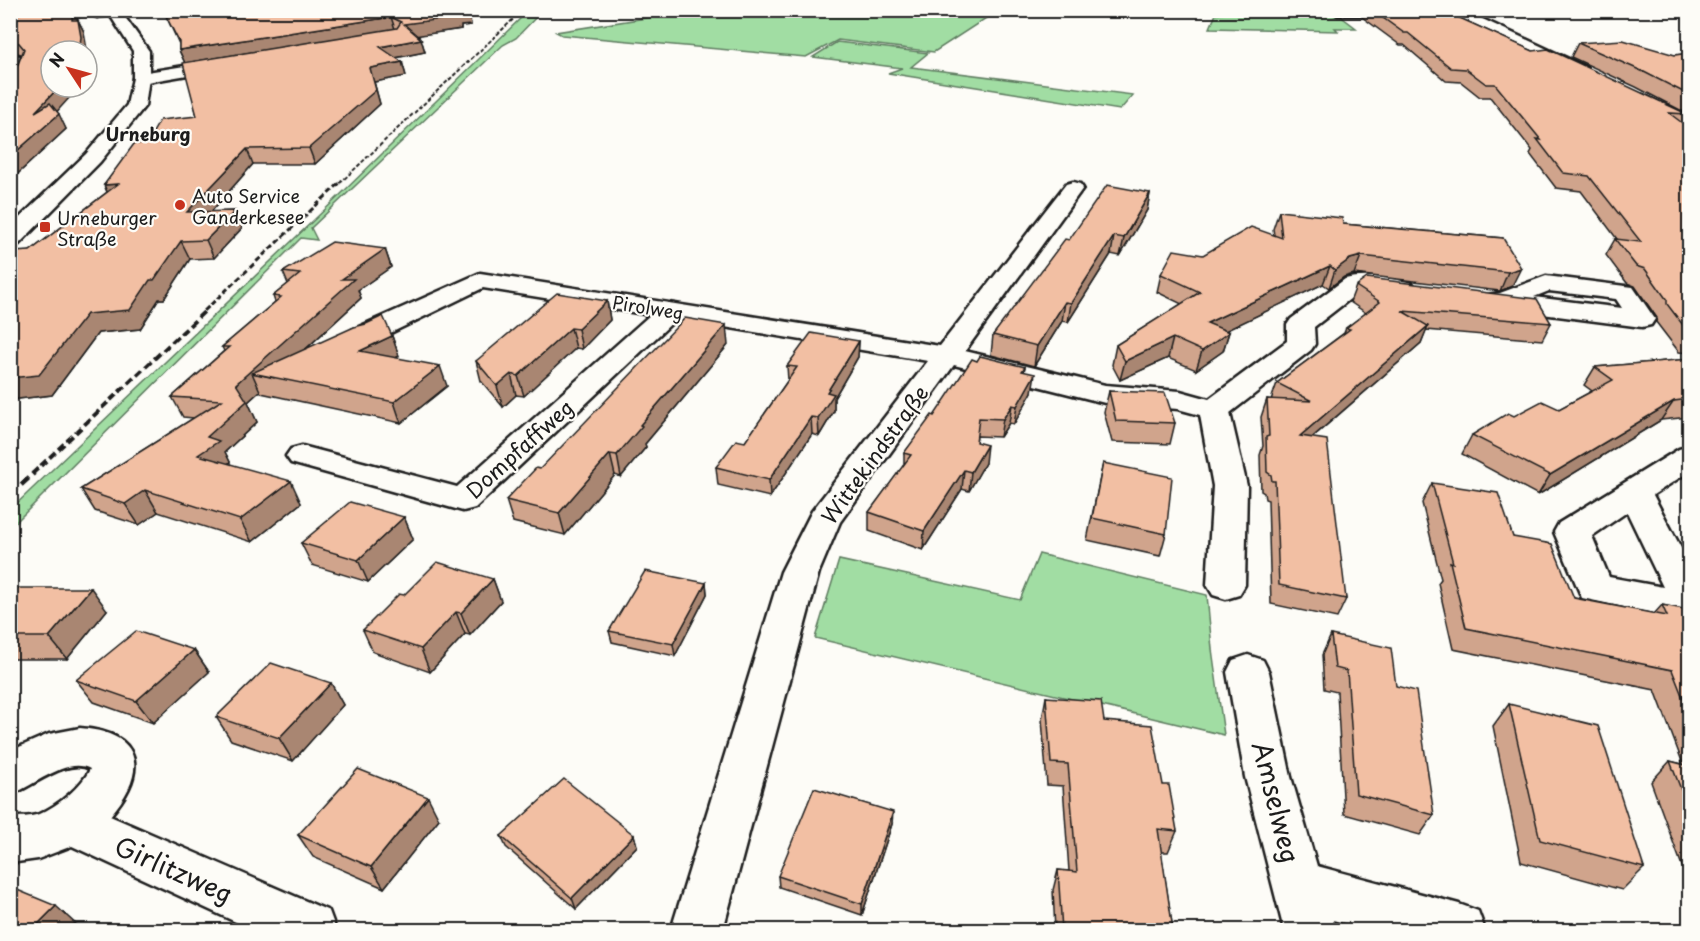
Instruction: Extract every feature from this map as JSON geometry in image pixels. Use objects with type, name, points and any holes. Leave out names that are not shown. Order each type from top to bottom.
[{"type":"street","points":[[10,21],[85,11],[116,11],[141,51],[141,78],[136,106],[93,158],[10,240]]},
{"type":"street","points":[[1338,11],[1419,11]]},
{"type":"street","points":[[1449,11],[1597,78]]},
{"type":"street","points":[[10,57],[20,61],[10,90]]},
{"type":"street","points":[[141,78],[241,62]]},
{"type":"street","points":[[1629,93],[1689,124]]},
{"type":"street","name":"Wittekindstraße","points":[[697,930],[800,572],[824,519],[1073,188]]},
{"type":"street","name":"Pirolweg","points":[[362,336],[480,280],[946,355],[1105,394],[1180,400],[1214,410]]},
{"type":"street","points":[[1226,585],[1230,486],[1214,410],[1301,344],[1300,324],[1354,284],[1425,291]]},
{"type":"street","points":[[1470,297],[1503,301]]},
{"type":"street","name":"Dompfaffweg","points":[[303,456],[463,500],[671,310]]},
{"type":"street","points":[[1689,456],[1572,532],[1595,588],[1689,605]]},
{"type":"street","points":[[1634,492],[1689,605]]},
{"type":"street","name":"Amselweg","points":[[1248,672],[1268,777],[1304,908]]},
{"type":"street","points":[[10,775],[42,756],[73,746],[98,748],[111,758],[112,770],[106,785],[95,799],[70,822],[46,834],[10,840]]},
{"type":"street","name":"Girlitzweg","points":[[70,822],[310,930]]},
{"type":"street","points":[[1304,908],[1459,930]]},
{"type":"green space","points":[[1237,10],[1335,12],[1356,28],[1335,28],[1338,31],[1210,28],[1216,14]]},
{"type":"green space","points":[[528,11],[542,11],[516,38],[503,45],[311,228],[317,240],[301,238],[11,527],[11,509],[337,198]]},
{"type":"green space","points":[[690,11],[997,11],[934,52],[838,40],[806,57],[562,35],[556,32]]},
{"type":"green space","points":[[837,42],[928,53],[911,67],[1133,95],[1120,110],[888,73],[902,68],[813,57]]},
{"type":"green space","points":[[1039,554],[1207,595],[1224,735],[815,638],[839,560],[1020,600]]},
{"type":"building","points":[[43,10],[72,10],[72,20],[78,20],[81,37],[81,39],[39,39],[39,99],[47,99],[35,112],[50,103],[59,114],[10,157],[10,79],[13,77],[24,49],[19,43],[10,40],[10,15]]},
{"type":"building","points":[[173,10],[466,10],[469,13],[455,14],[458,17],[404,24],[421,39],[380,47],[402,62],[370,68],[376,90],[309,148],[247,149],[187,212],[235,211],[206,240],[181,241],[130,310],[87,314],[39,375],[10,378],[10,255],[13,252],[30,251],[118,184],[104,185],[134,144],[147,143],[160,120],[197,116],[183,63],[397,28],[401,22],[391,17],[179,50],[179,42],[166,16],[175,15]]},
{"type":"building","points":[[1372,10],[1442,10],[1533,51],[1548,49],[1687,114],[1669,113],[1689,128],[1689,333],[1645,269],[1636,266],[1615,239],[1641,242],[1589,176],[1563,173],[1537,139],[1541,140],[1495,84],[1486,84],[1466,69],[1451,68],[1408,33],[1404,33]]},
{"type":"building","points":[[1623,40],[1675,55],[1689,53],[1689,95],[1578,43]]},
{"type":"building","points":[[1107,185],[1150,193],[1124,238],[1114,236],[1071,303],[1065,302],[1037,346],[993,335],[1065,239],[1069,240]]},
{"type":"building","points":[[1279,211],[1342,218],[1343,224],[1503,238],[1521,268],[1508,272],[1361,256],[1350,259],[1335,270],[1330,266],[1207,323],[1229,332],[1202,351],[1173,338],[1125,361],[1116,345],[1200,292],[1161,274],[1174,250],[1203,255],[1251,227],[1282,238]]},
{"type":"building","points":[[332,242],[385,249],[342,279],[354,279],[236,384],[247,401],[207,437],[219,441],[198,455],[291,481],[240,520],[145,490],[125,504],[81,489],[222,400],[172,397],[229,347],[222,347],[281,297],[273,296],[300,274],[283,272]]},
{"type":"building","points":[[1367,278],[1537,299],[1551,323],[1402,311],[1428,326],[1300,436],[1327,440],[1346,599],[1279,585],[1275,481],[1272,481],[1271,475],[1267,472],[1266,437],[1269,436],[1267,399],[1312,401],[1277,383],[1350,329],[1346,328],[1380,302],[1356,286]]},
{"type":"building","points":[[557,293],[607,301],[578,329],[571,328],[518,376],[511,374],[497,386],[476,361]]},
{"type":"building","points":[[383,316],[392,336],[360,351],[440,366],[394,402],[252,373],[354,327]]},
{"type":"building","points":[[685,318],[726,325],[617,455],[610,454],[559,513],[506,500],[536,468],[540,469]]},
{"type":"building","points":[[811,333],[859,341],[827,392],[834,394],[818,418],[811,417],[769,480],[716,467],[736,440],[745,442],[797,367],[787,366]]},
{"type":"building","points":[[980,356],[1025,367],[1022,371],[1035,374],[1017,406],[1012,405],[1003,419],[979,418],[976,442],[987,445],[971,472],[964,470],[924,531],[869,512],[911,455],[904,453],[932,415],[934,416],[972,359],[977,361]]},
{"type":"building","points":[[1689,359],[1689,399],[1674,401],[1550,475],[1472,435],[1508,413],[1514,416],[1542,401],[1559,409],[1613,380],[1595,367]]},
{"type":"building","points":[[1109,391],[1165,393],[1175,423],[1116,421]]},
{"type":"building","points":[[1103,463],[1172,477],[1166,534],[1092,518]]},
{"type":"building","points":[[1432,483],[1498,493],[1513,537],[1552,544],[1574,598],[1667,616],[1662,605],[1689,610],[1689,713],[1672,670],[1466,628],[1450,562],[1453,563]]},
{"type":"building","points":[[350,502],[404,517],[358,560],[301,543]]},
{"type":"building","points":[[437,562],[493,579],[461,613],[456,612],[421,649],[363,630],[399,594],[404,595]]},
{"type":"building","points":[[645,571],[706,583],[673,644],[609,631]]},
{"type":"building","points":[[10,588],[91,588],[49,637],[10,637]]},
{"type":"building","points":[[136,631],[194,650],[136,701],[76,680]]},
{"type":"building","points":[[1331,635],[1391,648],[1396,686],[1416,691],[1434,815],[1356,794],[1347,671],[1335,668]]},
{"type":"building","points":[[271,663],[331,683],[279,738],[216,717]]},
{"type":"building","points":[[1046,697],[1101,701],[1104,721],[1152,725],[1163,785],[1169,785],[1177,831],[1158,829],[1173,930],[1062,930],[1058,870],[1077,872],[1068,764],[1051,763]]},
{"type":"building","points":[[1509,704],[1598,726],[1644,868],[1540,840]]},
{"type":"building","points":[[1670,761],[1689,766],[1689,810]]},
{"type":"building","points":[[358,769],[428,797],[371,867],[298,835]]},
{"type":"building","points":[[564,779],[634,835],[572,898],[501,836]]},
{"type":"building","points":[[814,788],[893,812],[862,904],[778,876]]},
{"type":"building","points":[[10,887],[56,906],[32,930],[10,930]]},
{"type":"railway","points":[[340,183],[523,10]]},
{"type":"railway","points":[[204,311],[342,181]]},
{"type":"railway","points":[[32,474],[206,310]]},
{"type":"railway","points":[[10,495],[34,473]]},
{"type":"place","name":"Auto Service Ganderkesee","points":[[180,205]]},
{"type":"place","name":"Urneburger Straße","points":[[45,227]]},
{"type":"district","name":"Urneburg","points":[[148,133]]}]
